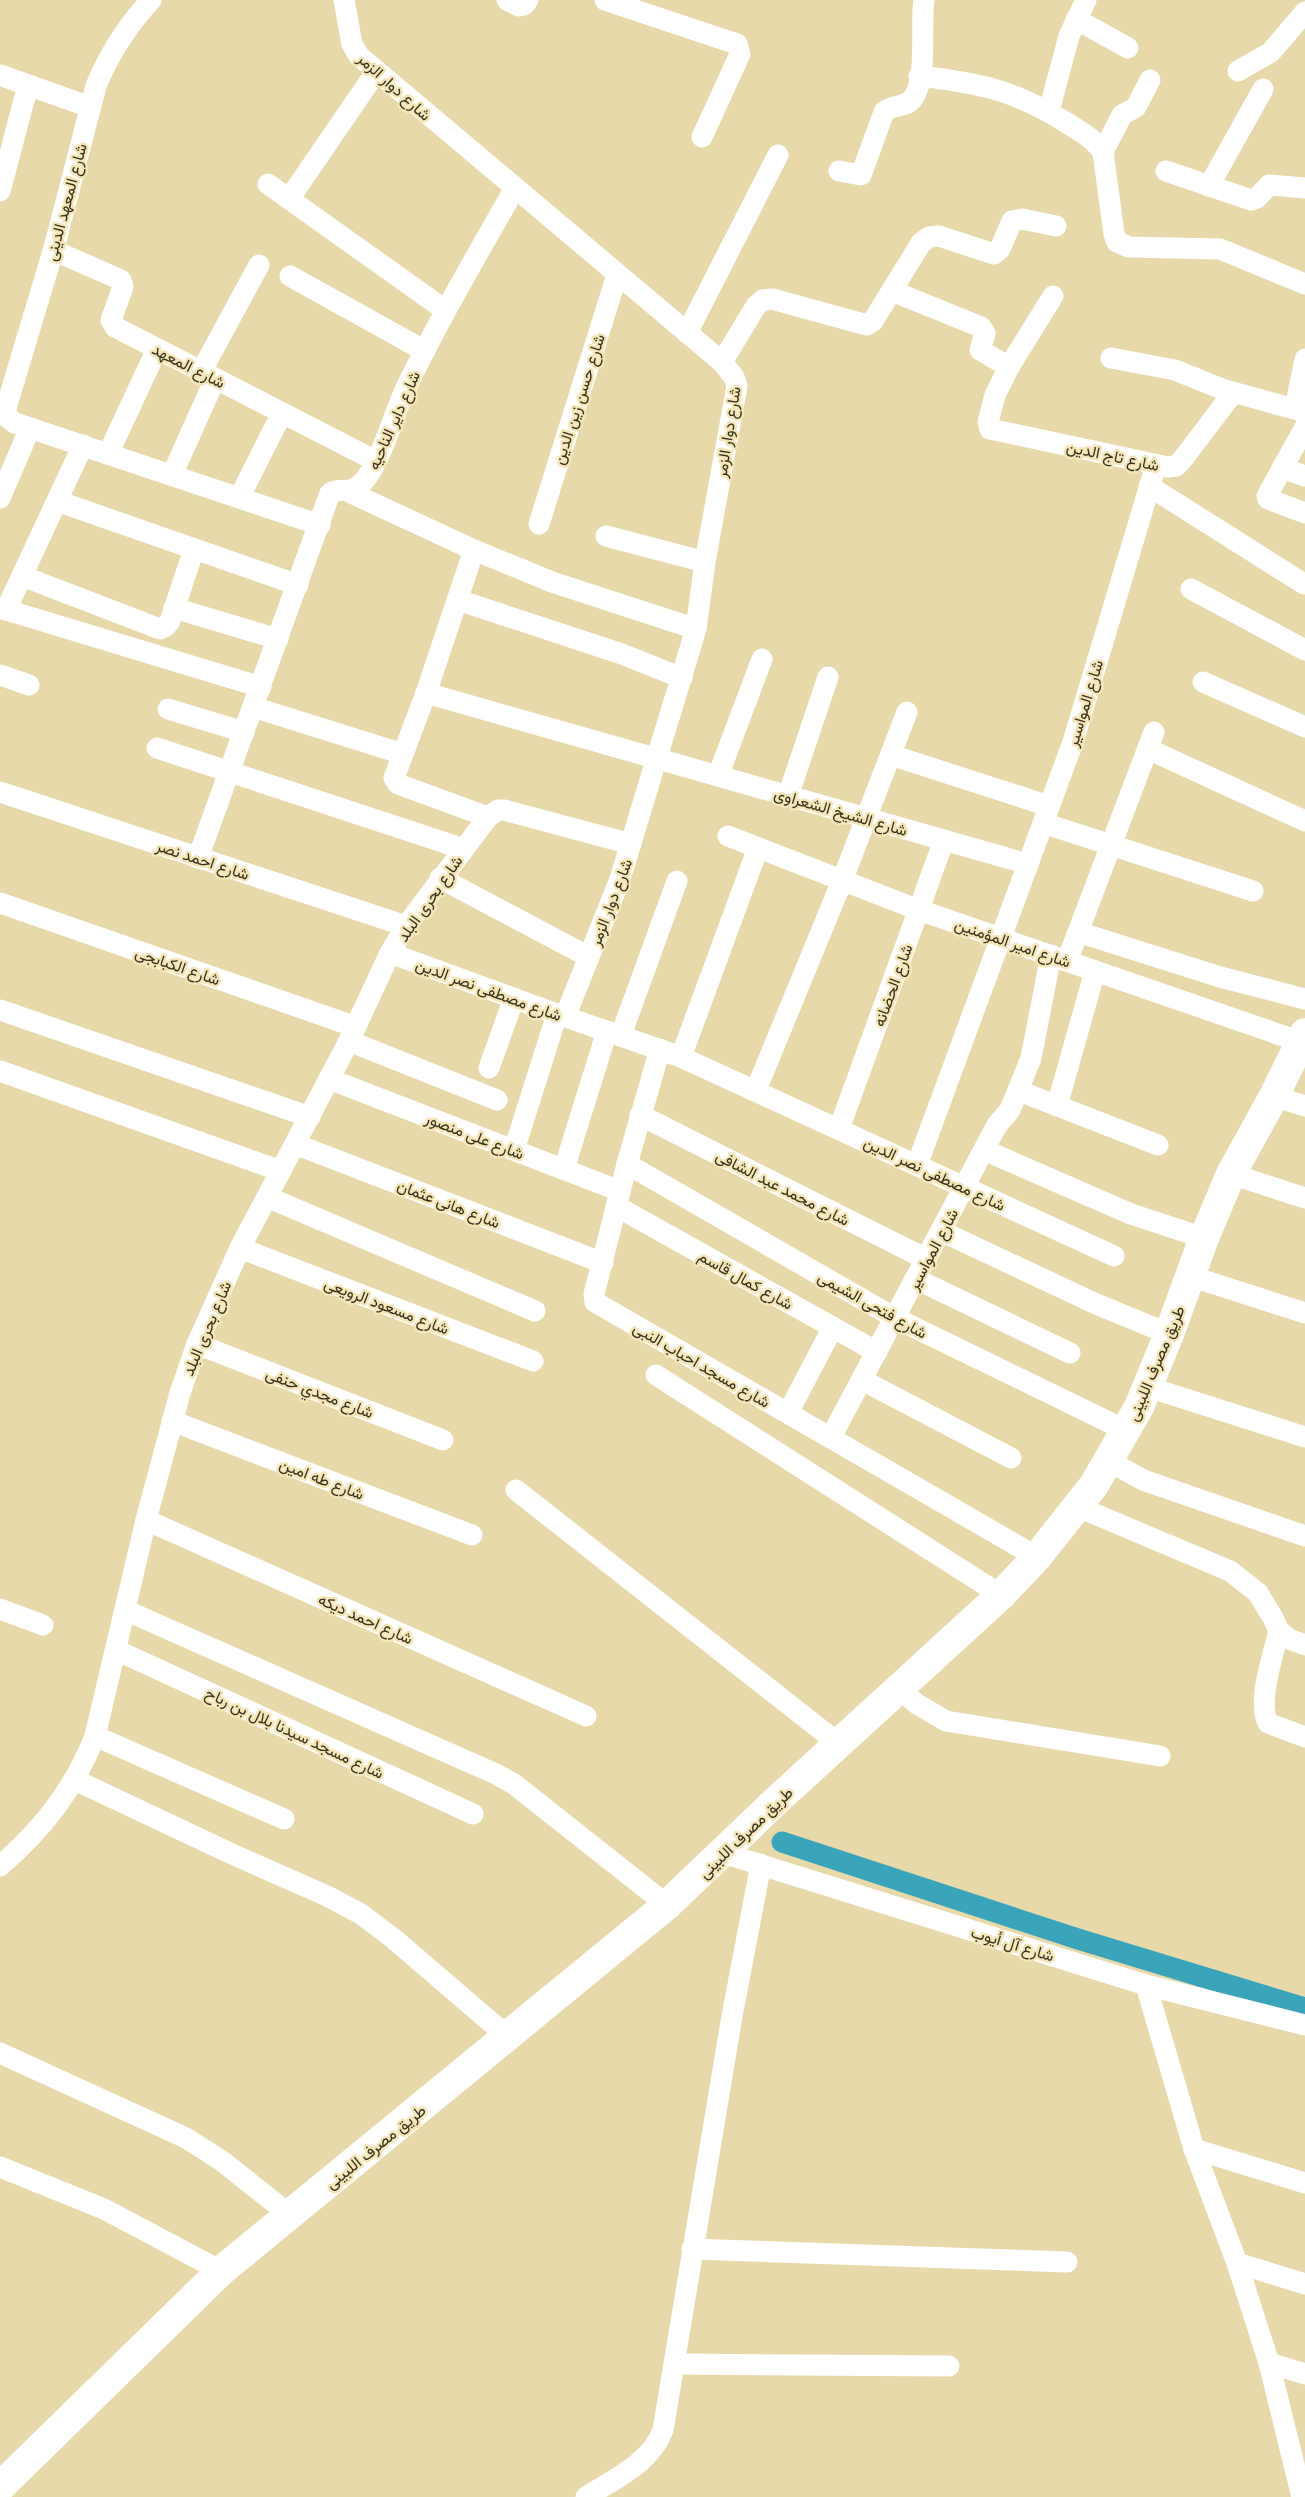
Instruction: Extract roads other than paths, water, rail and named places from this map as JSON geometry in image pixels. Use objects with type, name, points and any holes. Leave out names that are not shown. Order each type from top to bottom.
[{"type":"street","name":"شارع المعهد الدينى","points":[[30,428],[10,421],[6,408],[54,248],[90,107],[105,63],[134,19],[151,0]]},
{"type":"street","name":"شارع دوار الزمر","points":[[344,0],[352,44],[359,56],[722,362],[734,377],[737,386],[705,562],[696,629],[682,678],[611,904],[589,957],[560,1016],[514,1150]]},
{"type":"street","points":[[605,0],[734,42],[739,47],[738,58],[702,137]]},
{"type":"street","points":[[839,171],[859,176],[884,112],[891,106],[907,104],[914,98],[922,58],[924,0]]},
{"type":"street","points":[[1048,111],[1065,50],[1086,0]]},
{"type":"street","points":[[1238,71],[1271,52],[1305,12]]},
{"type":"street","points":[[1076,20],[1128,48]]},
{"type":"street","points":[[289,199],[376,72]]},
{"type":"street","points":[[0,75],[90,107]]},
{"type":"street","points":[[919,76],[991,87],[1022,97],[1094,141],[1103,152],[1114,234],[1120,244],[1129,247],[1220,249],[1305,284]]},
{"type":"street","points":[[1103,152],[1122,114],[1136,107],[1150,80]]},
{"type":"street","points":[[0,191],[28,85]]},
{"type":"street","points":[[1209,186],[1263,89]]},
{"type":"street","points":[[687,333],[778,155]]},
{"type":"street","points":[[1166,171],[1251,200],[1257,198],[1269,185],[1305,188]]},
{"type":"street","points":[[268,184],[445,310]]},
{"type":"street","name":"شارع داير الناحيه","points":[[198,858],[332,492],[349,492],[365,479],[376,461],[445,310],[515,188]]},
{"type":"street","points":[[722,362],[756,306],[763,300],[772,299],[867,325],[873,321],[921,243],[929,237],[939,236],[994,254],[1000,249],[1012,221],[1022,219],[1056,226]]},
{"type":"street","name":"شارع المعهد","points":[[54,248],[64,255],[121,280],[123,288],[111,323],[157,349],[376,461]]},
{"type":"street","points":[[172,475],[208,375],[259,265]]},
{"type":"street","name":"شارع حسن زين الدين","points":[[539,524],[617,275]]},
{"type":"street","points":[[290,276],[425,351]]},
{"type":"street","points":[[892,291],[981,327],[985,335],[980,344],[980,350],[1009,366],[1053,296]]},
{"type":"street","points":[[108,454],[157,349]]},
{"type":"street","points":[[1111,358],[1175,370],[1233,393],[1302,416]]},
{"type":"street","points":[[1305,359],[1302,416],[1282,468],[1267,494],[1267,498],[1305,513]]},
{"type":"street","name":"شارع تاج الدين","points":[[1009,366],[995,395],[988,422],[989,428],[1168,467],[1176,466],[1233,393]]},
{"type":"street","points":[[239,498],[282,413]]},
{"type":"street","points":[[0,498],[30,428],[320,525]]},
{"type":"street","points":[[83,445],[22,576],[3,609],[261,687]]},
{"type":"street","name":"شارع المواسير","points":[[918,1165],[1083,710],[1156,465]]},
{"type":"street","points":[[1282,468],[1305,476]]},
{"type":"street","points":[[1149,486],[1304,584]]},
{"type":"street","points":[[349,492],[474,550],[552,582],[696,629]]},
{"type":"street","points":[[57,501],[298,585]]},
{"type":"street","points":[[606,536],[705,562]]},
{"type":"street","points":[[22,576],[156,628],[163,628],[168,624],[194,549]]},
{"type":"street","points":[[474,550],[426,693],[394,778],[395,782],[488,817],[498,810],[504,810],[631,844]]},
{"type":"street","points":[[1191,589],[1305,650]]},
{"type":"street","points":[[458,600],[622,654],[682,678]]},
{"type":"street","points":[[174,608],[278,639]]},
{"type":"street","points":[[718,776],[762,659]]},
{"type":"street","points":[[0,675],[29,685]]},
{"type":"street","points":[[788,796],[828,677]]},
{"type":"street","points":[[1203,682],[1305,728]]},
{"type":"street","name":"شارع الشيخ الشعراوى","points":[[426,693],[1028,864]]},
{"type":"street","points":[[253,707],[403,754]]},
{"type":"street","points":[[168,709],[244,732]]},
{"type":"street","points":[[756,1090],[842,881],[907,712]]},
{"type":"street","name":"شارع المواسير","points":[[831,1437],[997,1125],[1010,1110],[1019,1091],[1059,958],[1078,932],[1151,741],[1305,820]]},
{"type":"street","points":[[157,748],[464,849]]},
{"type":"street","points":[[891,755],[1046,815],[1111,845],[1253,891]]},
{"type":"street","name":"شارع احمد نصر","points":[[0,792],[406,926]]},
{"type":"street","name":"شارع بحرى البلد","points":[[0,1866],[36,1833],[57,1808],[75,1780],[95,1736],[172,1421],[197,1344],[240,1248],[353,1034],[390,953],[440,878],[488,817]]},
{"type":"street","name":"شارع امير المؤمنين","points":[[728,836],[919,910],[999,938],[1303,1037]]},
{"type":"street","name":"شارع الحضانه","points":[[839,1129],[944,840]]},
{"type":"street","points":[[681,1057],[758,848]]},
{"type":"street","points":[[440,878],[589,957]]},
{"type":"street","points":[[564,1169],[614,1033],[677,881]]},
{"type":"street","name":"شارع الكبابجى","points":[[0,903],[353,1034],[497,1100]]},
{"type":"street","points":[[1078,932],[1220,977],[1305,999]]},
{"type":"street","name":"شارع مصطفى نصر الدين","points":[[390,953],[560,1016],[681,1057],[1114,1256]]},
{"type":"street","points":[[1057,1106],[1095,971]]},
{"type":"street","points":[[489,1068],[514,998]]},
{"type":"street","points":[[0,1010],[310,1117]]},
{"type":"street","name":"طريق مصرف اللبينى","points":[[0,2487],[221,2271],[667,1905],[1001,1595],[1037,1557],[1078,1507],[1127,1431],[1148,1387],[1204,1238],[1231,1174],[1303,1037]]},
{"type":"street","name":"شارع مسجد احباب النبى","points":[[660,1049],[618,1199],[594,1294],[595,1302],[1037,1557]]},
{"type":"street","points":[[0,1071],[281,1171]]},
{"type":"street","name":"شارع على منصور","points":[[329,1080],[564,1169],[618,1199]]},
{"type":"street","points":[[1019,1091],[1158,1145]]},
{"type":"street","points":[[1274,1096],[1305,1106]]},
{"type":"street","name":"شارع محمد عبد الشافى","points":[[640,1115],[926,1259]]},
{"type":"street","name":"شارع هانى عثمان","points":[[295,1144],[603,1263]]},
{"type":"street","points":[[984,1150],[1131,1214],[1204,1238]]},
{"type":"street","name":"شارع فتحى الشيمى","points":[[627,1164],[895,1318],[1127,1431]]},
{"type":"street","points":[[1231,1174],[1305,1198]]},
{"type":"street","points":[[267,1197],[535,1311]]},
{"type":"street","name":"شارع كمال قاسم","points":[[618,1199],[876,1352]]},
{"type":"street","points":[[941,1231],[1094,1303],[1169,1334]]},
{"type":"street","name":"شارع مسعود الرويعى","points":[[240,1248],[533,1361]]},
{"type":"street","points":[[1190,1276],[1305,1313]]},
{"type":"street","points":[[915,1279],[1070,1353]]},
{"type":"street","points":[[788,1413],[833,1328]]},
{"type":"street","name":"شارع مجدي حنفى","points":[[197,1344],[443,1440]]},
{"type":"street","points":[[656,1375],[1001,1595]]},
{"type":"street","points":[[861,1380],[1011,1458]]},
{"type":"street","points":[[1148,1387],[1305,1437]]},
{"type":"street","name":"شارع طه امين","points":[[172,1421],[472,1535]]},
{"type":"street","points":[[1109,1461],[1143,1480],[1305,1536]]},
{"type":"street","points":[[516,1490],[839,1744]]},
{"type":"street","points":[[1078,1507],[1230,1571],[1258,1593],[1274,1618],[1279,1631],[1289,1640],[1305,1645]]},
{"type":"street","name":"شارع احمد ديكه","points":[[146,1520],[586,1716]]},
{"type":"street","points":[[0,1609],[43,1625]]},
{"type":"street","points":[[125,1610],[496,1774],[514,1784],[667,1905]]},
{"type":"street","points":[[1279,1631],[1266,1688],[1264,1714],[1268,1723],[1305,1737]]},
{"type":"street","name":"شارع مسجد سيدنا بلال بن رباح","points":[[116,1650],[473,1814]]},
{"type":"street","points":[[899,1689],[917,1704],[946,1721],[1160,1756]]},
{"type":"street","points":[[95,1736],[284,1819]]},
{"type":"street","points":[[75,1780],[362,1914],[508,2037]]},
{"type":"street","name":"شارع آل أيوب","points":[[723,1853],[1146,1985],[1305,2025]]},
{"type":"street","points":[[586,2497],[646,2457],[659,2440],[674,2364],[732,2016],[761,1864]]},
{"type":"street","points":[[1146,1985],[1194,2149],[1237,2263],[1269,2363],[1302,2497]]},
{"type":"street","points":[[0,2053],[186,2138],[222,2161],[290,2215]]},
{"type":"street","points":[[1194,2149],[1305,2183]]},
{"type":"street","points":[[0,2167],[104,2209],[221,2271]]},
{"type":"street","points":[[693,2249],[1067,2262]]},
{"type":"street","points":[[1237,2263],[1305,2284]]},
{"type":"street","points":[[1269,2363],[1305,2374]]},
{"type":"street","points":[[674,2364],[949,2366]]},
{"type":"waterway","points":[[782,1842],[1078,1939],[1305,2008]]}]
